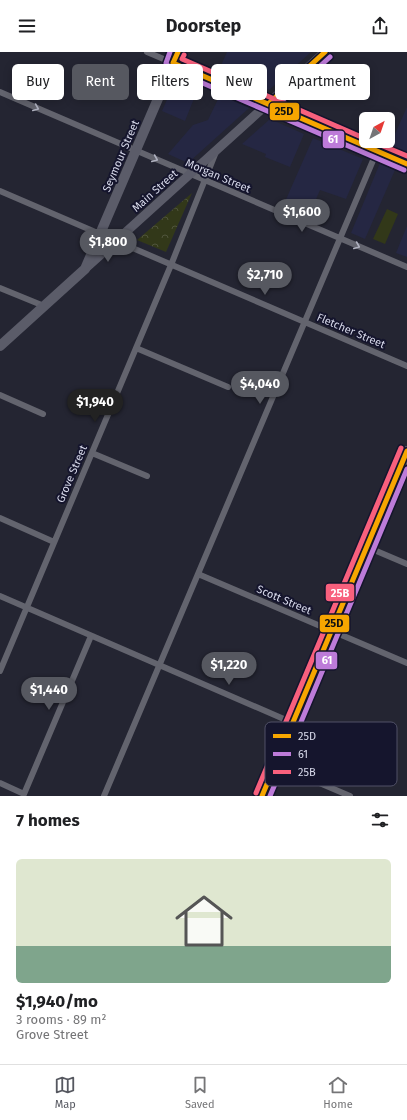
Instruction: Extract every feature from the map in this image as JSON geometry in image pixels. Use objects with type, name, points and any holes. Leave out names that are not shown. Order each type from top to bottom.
[{"type":"main road","name":"Seymour Street","points":[[85,269],[178,52]]},
{"type":"main road","name":"Main Street","points":[[0,346],[85,269]]},
{"type":"main road","points":[[293,722],[331,630],[404,464],[407,451]]},
{"type":"main road","points":[[262,796],[266,786]]},
{"type":"street","points":[[147,52],[407,164]]},
{"type":"street","name":"Main Street","points":[[85,269],[117,242],[325,52]]},
{"type":"street","name":"Morgan Street","points":[[0,92],[407,267]]},
{"type":"street","name":"Grove Street","points":[[0,671],[171,265],[217,151]]},
{"type":"street","points":[[104,796],[376,151]]},
{"type":"street","name":"Fletcher Street","points":[[0,191],[407,366]]},
{"type":"street","points":[[0,288],[44,306]]},
{"type":"street","points":[[136,348],[228,387]]},
{"type":"street","points":[[0,395],[43,414]]},
{"type":"street","points":[[92,453],[147,476]]},
{"type":"street","points":[[0,518],[54,542]]},
{"type":"street","points":[[367,547],[407,564]]},
{"type":"street","name":"Scott Street","points":[[198,574],[407,663]]},
{"type":"street","points":[[0,596],[291,722]]},
{"type":"street","points":[[0,783],[24,794],[91,636]]},
{"type":"street","points":[[327,786],[350,796]]},
{"type":"shaded area","points":[[227,52],[311,52],[298,64],[275,64],[275,85],[269,90],[267,89],[267,64],[222,64]]},
{"type":"shaded area","points":[[167,100],[193,100],[185,121],[162,111]]},
{"type":"shaded area","points":[[218,100],[231,100],[249,108],[188,163],[168,154],[193,125],[208,120]]},
{"type":"shaded area","points":[[407,107],[407,152],[395,147],[395,134]]},
{"type":"shaded area","points":[[270,119],[304,134],[290,167],[265,157],[266,154],[242,144]]},
{"type":"shaded area","points":[[313,138],[363,159],[346,199],[320,190],[309,215],[284,204]]},
{"type":"shaded area","points":[[380,163],[395,170],[365,239],[351,233]]},
{"type":"shaded area","points":[[407,226],[407,257],[396,253]]},
{"type":"green space","points":[[192,193],[166,252],[137,240]]},
{"type":"green space","points":[[387,209],[398,214],[385,244],[373,239]]},
{"type":"transit line","name":"61","points":[[170,52],[166,63],[170,69],[404,170]]},
{"type":"transit line","name":"25D","points":[[178,52],[173,63],[407,164]]},
{"type":"transit line","name":"25D","points":[[268,104],[325,52]]},
{"type":"transit line","name":"25B","points":[[184,55],[182,59],[359,136]]},
{"type":"transit line","name":"61","points":[[273,109],[330,57]]},
{"type":"transit line","name":"25B","points":[[388,148],[407,156]]},
{"type":"transit line","name":"25B","points":[[286,722],[401,448]]},
{"type":"transit line","name":"25D","points":[[293,722],[407,451]]},
{"type":"transit line","name":"61","points":[[301,722],[407,469]]},
{"type":"transit line","name":"25B","points":[[256,793],[265,772]]},
{"type":"transit line","name":"25D","points":[[262,796],[266,786]]},
{"type":"transit line","name":"61","points":[[270,796],[274,786]]}]
